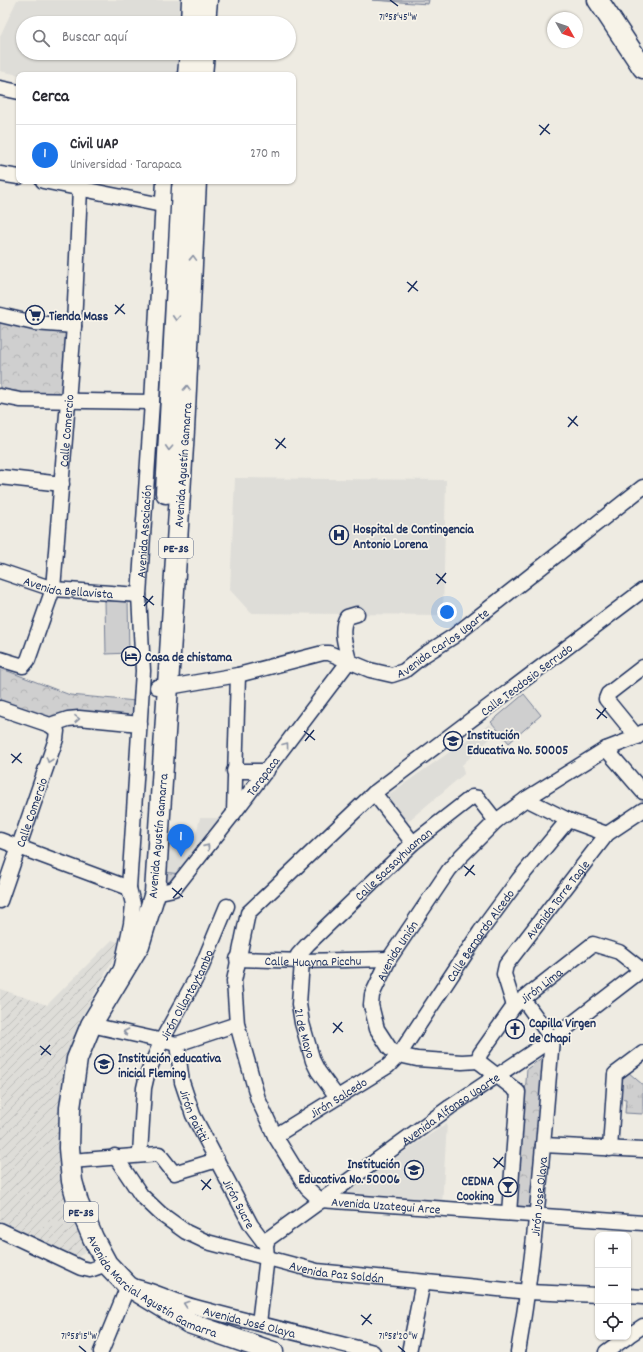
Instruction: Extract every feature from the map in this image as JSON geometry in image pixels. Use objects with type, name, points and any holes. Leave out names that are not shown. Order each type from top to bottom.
[{"type":"highway","points":[[191,16],[192,0]]},
{"type":"highway","points":[[206,16],[207,0]]},
{"type":"highway","points":[[598,0],[643,68]]},
{"type":"highway","points":[[611,0],[643,48]]},
{"type":"highway","points":[[188,72],[189,60]]},
{"type":"highway","points":[[202,72],[203,60]]},
{"type":"highway","name":"Avenida Agustín Gamarra","points":[[183,184],[184,286]]},
{"type":"highway","name":"Avenida Agustín Gamarra","points":[[120,975],[139,945],[154,893],[184,286],[196,184]]},
{"type":"highway","name":"Avenida Agustín Gamarra","points":[[148,915],[146,892],[163,687]]},
{"type":"highway","name":"Avenida Marcial Agustín Gamarra","points":[[120,975],[91,1024],[77,1060],[73,1082],[70,1127],[70,1161],[72,1180],[84,1220],[107,1264],[128,1286],[189,1323],[273,1352]]},
{"type":"street","points":[[0,88],[16,91]]},
{"type":"street","points":[[0,174],[16,177]]},
{"type":"street","points":[[59,184],[162,205]]},
{"type":"street","name":"Avenida Asociación","points":[[120,975],[124,950],[131,924],[133,904],[129,888],[143,671],[139,595],[152,402],[164,184]]},
{"type":"street","name":"Calle Comercio","points":[[0,659],[23,666],[28,660],[53,589],[74,326],[80,188]]},
{"type":"street","points":[[0,315],[34,322],[74,326]]},
{"type":"street","points":[[0,396],[20,400],[152,402]]},
{"type":"street","points":[[0,477],[62,484]]},
{"type":"street","name":"Avenida Carlos Ugarte","points":[[163,687],[238,675],[323,653],[350,661],[370,670],[392,674],[404,671],[424,655],[454,636],[643,487]]},
{"type":"street","name":"Avenida Bellavista","points":[[0,571],[53,589],[139,595]]},
{"type":"street","name":"Calle Teodosio Serrudo","points":[[248,913],[374,793],[643,590]]},
{"type":"street","points":[[350,661],[344,641],[342,624],[347,617],[357,614]]},
{"type":"street","name":"Tarapaca","points":[[154,893],[174,889],[267,771],[350,661]]},
{"type":"street","points":[[640,735],[606,699],[608,694],[643,667]]},
{"type":"street","points":[[234,813],[234,771],[238,675]]},
{"type":"street","points":[[0,708],[50,725],[68,719],[79,718],[140,724]]},
{"type":"street","name":"Calle Comercio","points":[[0,901],[56,739],[57,731],[50,725]]},
{"type":"street","name":"Avenida Unión","points":[[399,1055],[390,1049],[377,1029],[371,1005],[372,994],[389,959],[449,870],[496,821],[526,799],[606,749],[640,735]]},
{"type":"street","points":[[606,749],[643,792]]},
{"type":"street","points":[[234,771],[267,771]]},
{"type":"street","points":[[374,793],[413,844]]},
{"type":"street","name":"Calle Sacsayhuaman","points":[[302,961],[298,955],[308,944],[413,844],[472,797],[478,798],[496,821]]},
{"type":"street","points":[[526,799],[568,820],[607,834]]},
{"type":"street","name":"Avenida Torre Tagle","points":[[552,1039],[518,1002],[504,974],[506,965],[607,834],[643,810]]},
{"type":"street","name":"Calle Bernardo Alcedo","points":[[399,1055],[519,879],[568,820]]},
{"type":"street","points":[[0,840],[129,888]]},
{"type":"street","name":"Jirón Ollantaytambo","points":[[140,1154],[144,1088],[152,1062],[162,1040],[200,971],[227,906]]},
{"type":"street","name":"Avenida Uzategui Arce","points":[[248,913],[237,959],[234,981],[237,1024],[258,1099],[275,1136],[307,1188],[320,1200],[643,1223]]},
{"type":"street","name":"Jirón Lima","points":[[478,1061],[480,1054],[518,1002],[593,944],[619,952],[643,970]]},
{"type":"street","name":"Calle Huayna Picchu","points":[[237,959],[302,961],[389,959]]},
{"type":"street","name":"21 de Mayo","points":[[302,961],[299,1004],[302,1022],[313,1061],[318,1071],[337,1097]]},
{"type":"street","name":"Avenida Alfonso Ugarte","points":[[266,1251],[273,1235],[497,1075],[552,1039],[643,970]]},
{"type":"street","points":[[91,1024],[176,1044],[237,1024]]},
{"type":"street","name":"Jirón Jose Olaya","points":[[518,1352],[528,1292],[537,1215],[552,1039]]},
{"type":"street","name":"Jirón Paititi","points":[[176,1044],[182,1082],[191,1108],[217,1160]]},
{"type":"street","points":[[399,1055],[442,1061],[478,1061],[517,1090],[509,1213]]},
{"type":"street","name":"Jirón Salcedo","points":[[275,1136],[388,1066],[399,1055]]},
{"type":"street","points":[[610,1149],[615,1074],[641,1058]]},
{"type":"street","points":[[543,1145],[643,1150]]},
{"type":"street","points":[[70,1161],[140,1154],[160,1154],[174,1173],[217,1160]]},
{"type":"street","name":"Avenida Paz Soldán","points":[[115,1156],[141,1196],[161,1214],[186,1232],[207,1242],[266,1251],[317,1271],[528,1292],[595,1295]]},
{"type":"street","name":"Jirón Sucre","points":[[217,1160],[266,1251]]},
{"type":"street","points":[[1,1233],[82,1268],[90,1270],[107,1264]]},
{"type":"street","points":[[259,1323],[266,1251]]},
{"type":"street","points":[[409,1352],[423,1282]]},
{"type":"street","points":[[101,1352],[128,1286]]},
{"type":"street","name":"Avenida José Olaya","points":[[128,1286],[144,1289],[190,1306],[373,1352]]},
{"type":"street","points":[[631,1296],[643,1297]]},
{"type":"street","points":[[631,1335],[643,1326]]},
{"type":"street","points":[[606,1352],[624,1340]]},
{"type":"shaded area","points":[[17,0],[180,0],[179,16],[16,16],[16,60],[177,60],[177,72],[16,72],[16,74],[0,71],[0,36]]},
{"type":"shaded area","name":"Hospital de Contingencia Antonio Lorena","points":[[235,478],[446,480],[443,615],[251,613],[230,590]]},
{"type":"shaded area","points":[[490,724],[496,733],[462,765],[464,774],[407,822],[385,797]]},
{"type":"shaded area","points":[[200,818],[222,818],[185,874],[162,872],[164,841],[194,842]]},
{"type":"shaded area","points":[[112,940],[122,943],[79,1022],[63,1079],[60,1103],[60,1152],[90,1250],[74,1259],[0,1220],[0,989],[47,1005]]},
{"type":"shaded area","points":[[447,1123],[442,1206],[347,1201],[348,1190]]},
{"type":"green space","points":[[372,0],[429,0],[428,4]]},
{"type":"green space","points":[[0,317],[67,333],[63,395],[11,393],[0,389]]},
{"type":"green space","points":[[105,601],[128,601],[129,653],[106,654]]},
{"type":"green space","points":[[0,668],[70,695],[136,701],[138,720],[50,719],[0,702]]},
{"type":"green space","points":[[524,694],[541,715],[509,743],[491,722]]},
{"type":"green space","points":[[162,872],[182,874],[175,883],[161,882]]},
{"type":"green space","points":[[544,1056],[533,1207],[516,1206],[527,1069]]},
{"type":"green space","points":[[628,1072],[643,1085],[643,1114],[625,1113],[626,1099],[616,1098],[621,1078]]},
{"type":"place","name":"Tienda Mass","points":[[35,315]]},
{"type":"place","name":"Hospital de Contingencia Antonio Lorena","points":[[339,535]]},
{"type":"place","name":"Casa de chistama","points":[[131,656]]},
{"type":"place","name":"Institución Educativa No. 50005","points":[[453,741]]},
{"type":"place","name":"Civil UAP","points":[[181,857]]},
{"type":"place","name":"Capilla Virgen de Chapi","points":[[515,1029]]},
{"type":"place","name":"Institución educativa inicial Fleming","points":[[104,1064]]},
{"type":"place","name":"Institución Educativa No. 50006","points":[[414,1170]]},
{"type":"place","name":"CEDNA Cooking","points":[[508,1187]]}]
